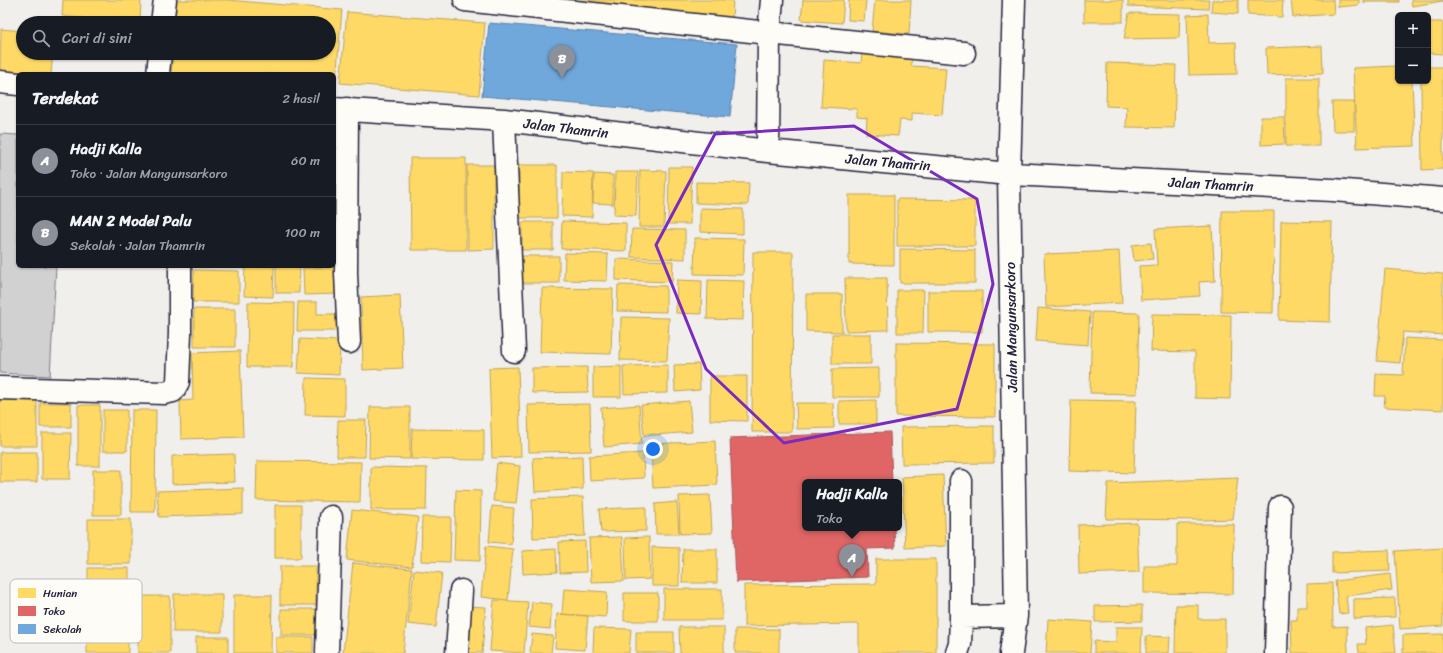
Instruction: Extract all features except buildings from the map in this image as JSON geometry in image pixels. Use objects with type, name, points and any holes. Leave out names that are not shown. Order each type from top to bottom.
[{"type":"street","points":[[163,16],[165,0]]},
{"type":"street","points":[[465,0],[964,53]]},
{"type":"street","points":[[768,151],[769,33],[772,0]]},
{"type":"street","name":"Jalan Mangunsarkoro","points":[[1010,653],[1016,616],[1009,174],[1014,0]]},
{"type":"street","points":[[158,72],[159,60]]},
{"type":"street","points":[[0,82],[16,84]]},
{"type":"street","points":[[340,109],[349,342]]},
{"type":"street","name":"Jalan Thamrin","points":[[340,109],[504,120],[768,151],[1009,174],[1333,190],[1443,199]]},
{"type":"street","points":[[504,120],[514,351]]},
{"type":"street","points":[[0,388],[164,393],[173,391],[178,382],[180,268]]},
{"type":"street","points":[[957,653],[960,644],[961,617],[961,481]]},
{"type":"street","points":[[1276,653],[1280,507]]},
{"type":"street","points":[[327,653],[331,517]]},
{"type":"street","points":[[457,653],[461,591]]},
{"type":"street","points":[[961,617],[1016,616]]},
{"type":"highlighted area","points":[[854,126],[977,199],[993,284],[957,409],[784,443],[706,369],[656,245],[715,134]]},
{"type":"shaded area","points":[[0,134],[16,135],[16,268],[56,268],[50,376],[0,373]]},
{"type":"place","name":"MAN 2 Model Palu","points":[[562,78]]},
{"type":"place","name":"Hadji Kalla","points":[[852,577]]}]
